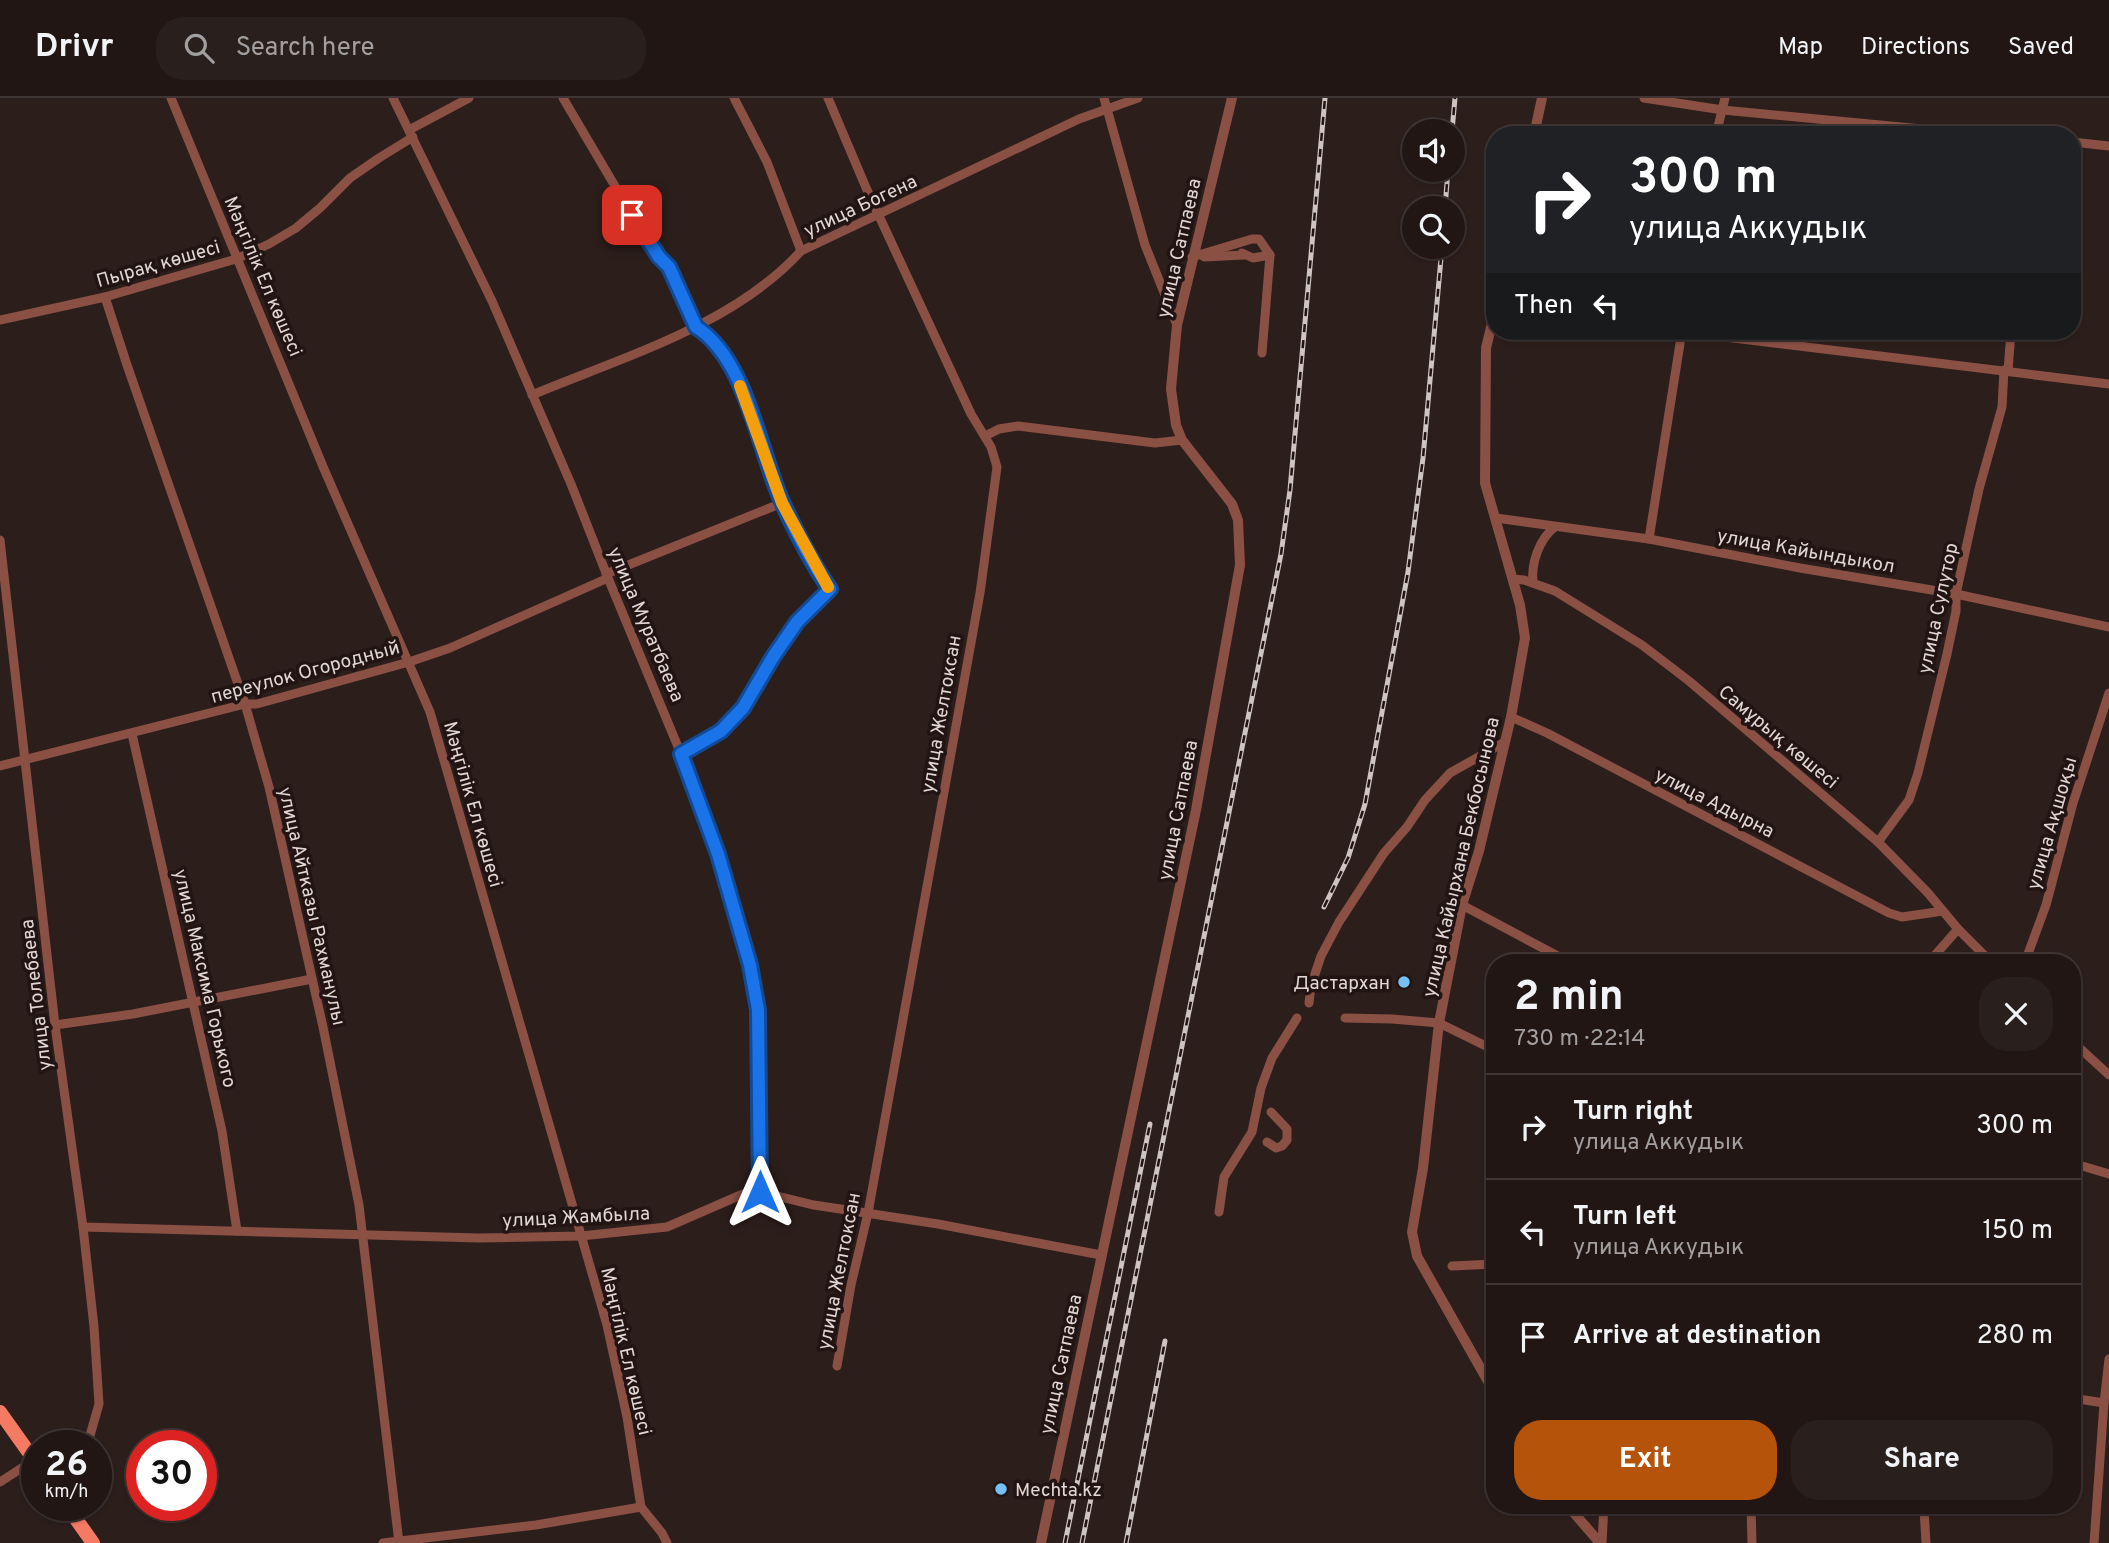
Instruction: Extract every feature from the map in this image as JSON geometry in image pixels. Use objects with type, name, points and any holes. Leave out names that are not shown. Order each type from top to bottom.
[{"type":"main road","points":[[0,1412],[21,1442]]},
{"type":"main road","points":[[77,1521],[93,1543]]},
{"type":"street","name":"Мәңгілік Ел көшесі","points":[[171,98],[324,469],[430,712],[613,1351],[627,1417],[641,1507],[667,1543]]},
{"type":"street","name":"улица Муратбаева","points":[[393,98],[492,301],[571,484],[681,754],[718,854],[750,965],[758,1010],[760,1192]]},
{"type":"street","name":"Пырақ көшесі","points":[[0,320],[105,297],[236,259],[270,244],[296,228],[350,178],[411,134],[468,98]]},
{"type":"street","points":[[563,98],[639,226],[659,257],[669,267],[696,327],[705,333],[733,369],[749,405],[782,503],[830,589],[797,622],[743,708],[721,731],[681,754]]},
{"type":"street","points":[[734,98],[767,162],[801,251]]},
{"type":"street","name":"улица Желтоксан","points":[[828,98],[879,215],[971,414],[985,436],[997,467],[980,593],[837,1366]]},
{"type":"street","points":[[1104,98],[1145,245],[1177,325]]},
{"type":"street","name":"улица Богена","points":[[532,395],[696,327],[758,291],[783,271],[801,251],[1079,119],[1138,98]]},
{"type":"street","name":"улица Сатпаева","points":[[1041,1543],[1196,810],[1240,565],[1239,530],[1232,504],[1182,440],[1176,425],[1171,389],[1177,325],[1231,98]]},
{"type":"street","points":[[1536,126],[1542,98]]},
{"type":"street","points":[[1644,98],[1723,110],[1890,126]]},
{"type":"street","points":[[1719,126],[1725,98]]},
{"type":"street","points":[[2081,143],[2109,146]]},
{"type":"street","points":[[1192,257],[1259,239],[1270,255],[1262,353]]},
{"type":"street","points":[[1237,244],[1244,255]]},
{"type":"street","points":[[1192,257],[1244,255],[1262,258],[1270,255]]},
{"type":"street","name":"улица Айтказы Рахманулы","points":[[105,297],[245,704],[269,787],[346,1138],[363,1235],[399,1542]]},
{"type":"street","name":"улица Кайырхана Бекбосынова","points":[[1486,1378],[1417,1256],[1412,1232],[1422,1175],[1438,1023],[1462,905],[1479,851],[1511,717],[1525,638],[1513,579],[1485,483],[1488,340]]},
{"type":"street","points":[[1649,539],[1681,340]]},
{"type":"street","points":[[1757,340],[2109,384]]},
{"type":"street","name":"улица Сулутор","points":[[1878,842],[1909,800],[1918,773],[1947,654],[1956,611],[1956,594],[1979,489],[2002,407],[2010,340]]},
{"type":"street","points":[[985,436],[999,429],[1018,426],[1155,443],[1182,440]]},
{"type":"street","name":"переулок Огородный","points":[[0,766],[245,704],[257,704],[409,662],[469,639],[607,576],[782,503]]},
{"type":"street","name":"улица Кайындыкол","points":[[1496,518],[1649,539],[1956,594],[2109,627]]},
{"type":"street","points":[[1533,583],[1537,552],[1544,538],[1555,527]]},
{"type":"street","name":"улица Толебаева","points":[[0,540],[55,1025],[94,1326],[99,1404],[92,1430]]},
{"type":"street","name":"Самұрық көшесі","points":[[1513,579],[1555,591],[1642,645],[1689,681],[1878,842],[1983,954]]},
{"type":"street","name":"улица Ақшоқы","points":[[2028,954],[2046,905],[2073,803],[2109,693]]},
{"type":"street","name":"улица Адырна","points":[[1511,717],[1548,733],[1889,913],[1902,917],[1943,911]]},
{"type":"street","name":"улица Максима Горького","points":[[132,734],[222,1131],[237,1231]]},
{"type":"street","points":[[1309,1003],[1311,986],[1321,956],[1339,922],[1384,853],[1450,772],[1505,742]]},
{"type":"street","points":[[1462,905],[1555,954]]},
{"type":"street","points":[[1936,954],[1958,929]]},
{"type":"street","points":[[55,1025],[133,1014],[312,979]]},
{"type":"street","points":[[1219,1212],[1224,1177],[1252,1132],[1261,1088],[1272,1058],[1297,1018]]},
{"type":"street","points":[[1345,1018],[1438,1023],[1486,1046]]},
{"type":"street","points":[[2081,1050],[2109,1076]]},
{"type":"street","points":[[1267,1142],[1276,1148],[1287,1140],[1287,1129],[1271,1112]]},
{"type":"street","points":[[2081,1166],[2109,1174]]},
{"type":"street","name":"улица Жамбыла","points":[[83,1227],[478,1238],[581,1236],[667,1227],[743,1194],[760,1192],[814,1205],[938,1224],[1101,1255]]},
{"type":"street","points":[[1452,1266],[1486,1264]]},
{"type":"street","points":[[2094,1543],[2109,1359]]},
{"type":"street","points":[[2081,1399],[2104,1402]]},
{"type":"street","points":[[0,1482],[21,1470]]},
{"type":"street","points":[[383,1543],[536,1525],[641,1507]]},
{"type":"street","points":[[1574,1514],[1601,1543]]},
{"type":"street","points":[[1601,1543],[1603,1514]]},
{"type":"street","points":[[1751,1514],[1752,1543]]},
{"type":"street","points":[[1924,1514],[1926,1543]]},
{"type":"railway","points":[[1082,1543],[1281,554],[1290,490],[1325,98]]},
{"type":"railway","points":[[1453,119],[1455,98]]},
{"type":"railway","points":[[1446,196],[1447,182]]},
{"type":"railway","points":[[1324,907],[1348,858],[1365,804],[1408,572],[1423,458],[1441,259]]},
{"type":"railway","points":[[1065,1543],[1150,1124]]},
{"type":"railway","points":[[1126,1543],[1165,1341]]},
{"type":"slow traffic","points":[[740,386],[782,503],[828,587]]},
{"type":"place","name":"Дастархан","points":[[1404,982]]},
{"type":"place","name":"Mechta.kz","points":[[1001,1489]]},
{"type":"route","points":[[632,215],[659,257],[669,267],[696,327],[705,333],[733,369],[749,405],[782,503],[830,589],[797,622],[743,708],[721,731],[681,754],[718,854],[750,965],[758,1010],[760,1192]]}]
